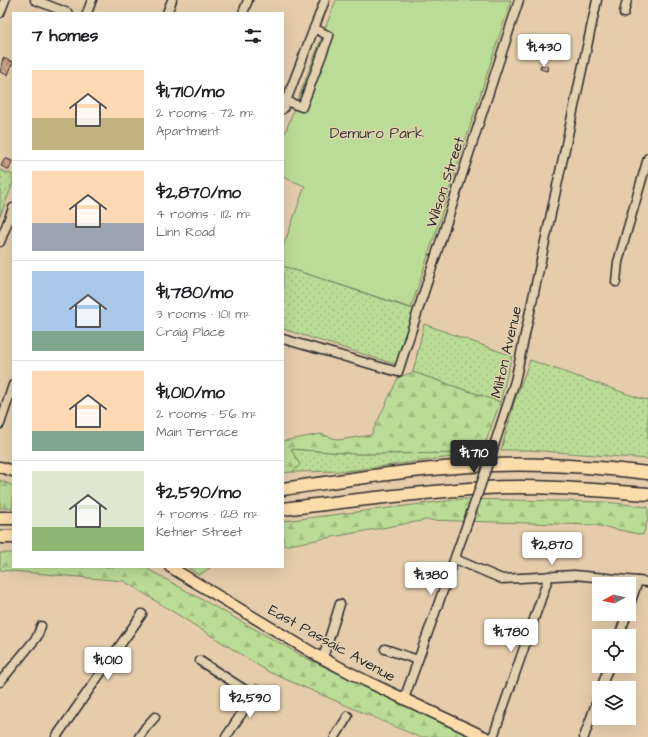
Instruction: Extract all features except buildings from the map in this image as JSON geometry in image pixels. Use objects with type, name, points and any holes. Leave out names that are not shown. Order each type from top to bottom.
[{"type":"highway","points":[[284,489],[437,469],[493,465],[548,465],[602,468],[648,473]]},
{"type":"highway","points":[[284,510],[380,497],[486,488],[586,490],[648,494]]},
{"type":"highway","points":[[0,518],[12,518]]},
{"type":"highway","points":[[0,537],[12,538]]},
{"type":"main road","points":[[0,468],[12,471]]},
{"type":"main road","name":"East Passaic Avenue","points":[[172,568],[323,658],[404,699],[485,737]]},
{"type":"street","points":[[0,13],[5,0]]},
{"type":"street","points":[[35,0],[65,12]]},
{"type":"street","points":[[87,12],[92,0]]},
{"type":"street","points":[[167,12],[172,0]]},
{"type":"street","points":[[243,12],[248,0]]},
{"type":"street","points":[[314,28],[329,36],[302,108],[284,103],[325,0]]},
{"type":"street","name":"Wilson Street","points":[[284,339],[398,372],[519,0]]},
{"type":"street","name":"Milton Avenue","points":[[404,699],[492,455],[515,380],[597,0]]},
{"type":"street","points":[[624,13],[627,0]]},
{"type":"street","points":[[616,282],[618,262],[648,158]]},
{"type":"street","points":[[0,242],[12,211]]},
{"type":"street","points":[[5,229],[12,232]]},
{"type":"street","points":[[0,424],[12,388]]},
{"type":"street","points":[[455,559],[502,579],[574,575],[648,582]]},
{"type":"street","points":[[493,737],[549,576]]},
{"type":"street","points":[[636,587],[638,581]]},
{"type":"street","points":[[323,658],[340,604]]},
{"type":"street","points":[[56,737],[142,614]]},
{"type":"street","points":[[0,682],[3,670],[37,637],[41,626]]},
{"type":"street","points":[[385,648],[418,660]]},
{"type":"street","points":[[200,662],[255,692],[226,737]]},
{"type":"street","points":[[584,737],[592,715]]},
{"type":"street","points":[[335,737],[348,716]]},
{"type":"street","points":[[139,737],[146,726],[155,717]]},
{"type":"green space","name":"Demuro Park","points":[[336,0],[511,0],[411,308],[284,266],[284,244],[305,186],[284,177],[284,135]]},
{"type":"green space","points":[[0,170],[12,175],[12,186],[0,216]]},
{"type":"green space","points":[[284,266],[415,310],[398,365],[284,329]]},
{"type":"green space","points":[[424,324],[512,356],[500,402],[413,372]]},
{"type":"green space","points":[[530,360],[648,400],[648,459],[528,450],[501,450],[514,403]]},
{"type":"green space","points":[[413,372],[500,402],[482,453],[358,454],[291,449],[300,465],[292,472],[284,473],[284,441],[321,434],[339,440],[371,435],[398,378]]},
{"type":"green space","points":[[290,449],[358,454],[482,453],[346,471],[292,472],[300,465]]},
{"type":"green space","points":[[0,480],[12,486],[12,508],[0,508]]},
{"type":"green space","points":[[462,499],[606,502],[648,507],[648,519],[643,535],[595,525],[426,520],[284,546],[284,521]]},
{"type":"green space","points":[[0,553],[12,553],[12,568],[146,568],[308,659],[470,737],[419,737],[269,672],[124,581],[0,570]]},
{"type":"green space","points":[[188,568],[210,568],[199,575]]}]
